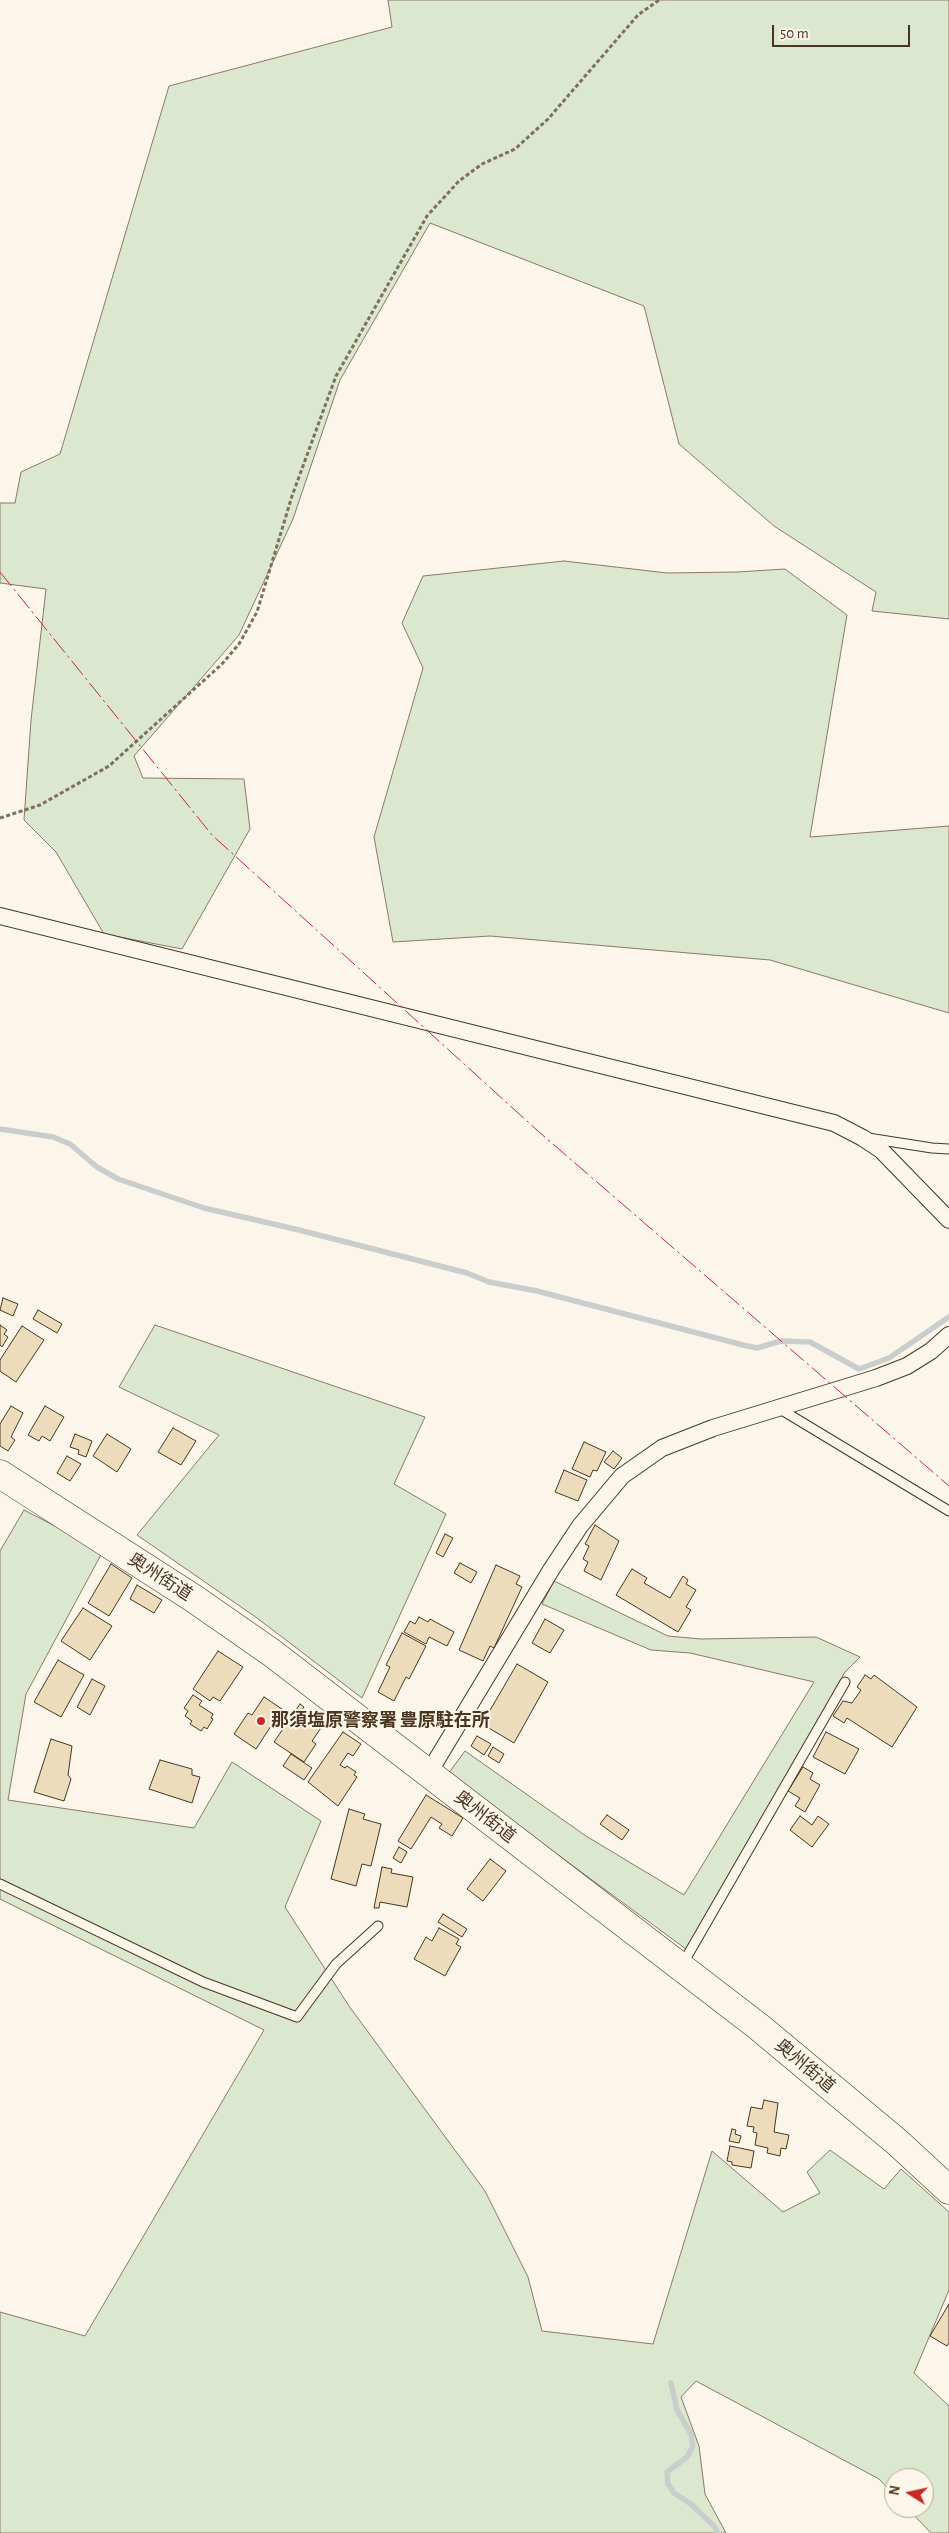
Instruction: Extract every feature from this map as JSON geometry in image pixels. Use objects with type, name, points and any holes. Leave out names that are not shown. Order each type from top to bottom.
[{"type":"highway","name":"奥州街道","points":[[0,1474],[192,1598],[272,1653],[759,2027],[896,2142],[949,2190]]},
{"type":"street","points":[[0,916],[834,1123],[881,1150],[949,1220]]},
{"type":"street","points":[[428,1774],[556,1562],[580,1526],[622,1476],[662,1448],[713,1428],[780,1409],[907,1366],[931,1351],[949,1336]]},
{"type":"lane","points":[[863,1138],[949,1149]]},
{"type":"lane","points":[[780,1409],[949,1511]]},
{"type":"lane","points":[[681,1968],[764,1820],[845,1682]]},
{"type":"lane","points":[[0,1884],[204,1982],[297,2017],[336,1964],[378,1926]]},
{"type":"path","points":[[0,818],[40,805],[109,766],[222,664],[239,644],[256,612],[292,496],[336,376],[427,216],[460,181],[482,164],[514,149],[548,119],[638,15],[660,0]]},
{"type":"green space","points":[[388,0],[949,0],[949,619],[872,611],[876,592],[774,526],[679,444],[644,306],[430,223],[340,380],[293,519],[239,635],[134,756],[143,778],[244,779],[250,829],[182,949],[104,934],[56,852],[24,820],[31,720],[46,589],[0,583],[0,503],[15,503],[21,472],[60,454],[169,86],[392,27]]},
{"type":"green space","points":[[564,561],[667,573],[785,569],[847,615],[810,837],[949,826],[949,1013],[770,960],[490,936],[393,942],[374,837],[423,668],[402,623],[423,576]]},
{"type":"green space","points":[[155,1325],[425,1417],[394,1484],[446,1514],[362,1698],[257,1618],[137,1535],[219,1435],[119,1387]]},
{"type":"green space","points":[[24,1510],[103,1551],[26,1694],[8,1800],[194,1828],[232,1762],[321,1821],[285,1907],[349,2006],[485,2191],[528,2277],[542,2331],[653,2344],[712,2151],[783,2212],[820,2193],[807,2172],[830,2150],[884,2189],[901,2169],[949,2212],[949,2290],[914,2373],[949,2406],[949,2533],[931,2533],[917,2518],[934,2518],[934,2468],[884,2468],[884,2484],[879,2479],[696,2381],[681,2397],[699,2446],[705,2494],[726,2533],[0,2533],[0,2312],[85,2336],[264,2030],[0,1899],[0,1551]]},
{"type":"green space","points":[[554,1581],[668,1636],[701,1639],[816,1637],[860,1657],[845,1672],[690,1952],[448,1774],[465,1751],[586,1836],[684,1895],[814,1682],[690,1653],[651,1650],[542,1604]]},
{"type":"building","points":[[3,1298],[18,1304],[13,1316],[0,1310]]},
{"type":"building","points":[[38,1310],[62,1324],[57,1333],[33,1319]]},
{"type":"building","points":[[0,1325],[7,1330],[4,1334],[8,1337],[2,1347],[0,1345]]},
{"type":"building","points":[[22,1326],[44,1340],[16,1382],[0,1371],[0,1360]]},
{"type":"building","points":[[11,1406],[23,1413],[11,1437],[15,1440],[8,1451],[0,1446],[0,1424]]},
{"type":"building","points":[[45,1406],[64,1417],[50,1441],[42,1436],[39,1441],[28,1435]]},
{"type":"building","points":[[173,1428],[196,1441],[181,1465],[158,1452]]},
{"type":"building","points":[[75,1434],[92,1441],[86,1457],[78,1454],[79,1450],[70,1447]]},
{"type":"building","points":[[107,1434],[131,1449],[117,1472],[93,1456]]},
{"type":"building","points":[[584,1442],[606,1452],[597,1471],[593,1470],[590,1477],[572,1469]]},
{"type":"building","points":[[613,1451],[622,1458],[614,1469],[604,1462]]},
{"type":"building","points":[[67,1456],[81,1464],[70,1481],[57,1473]]},
{"type":"building","points":[[564,1470],[587,1480],[578,1501],[555,1492]]},
{"type":"building","points":[[595,1525],[619,1541],[601,1580],[584,1571],[588,1562],[583,1559],[589,1546],[585,1544]]},
{"type":"building","points":[[445,1534],[453,1538],[443,1557],[436,1553]]},
{"type":"building","points":[[460,1563],[477,1572],[471,1583],[454,1573]]},
{"type":"building","points":[[111,1564],[132,1578],[109,1616],[88,1603]]},
{"type":"building","points":[[496,1565],[520,1576],[516,1584],[522,1587],[494,1648],[490,1646],[483,1661],[459,1650]]},
{"type":"building","points":[[632,1569],[647,1578],[644,1583],[670,1598],[683,1576],[688,1580],[686,1584],[696,1590],[686,1607],[691,1610],[678,1632],[616,1595]]},
{"type":"building","points":[[137,1585],[162,1600],[154,1613],[130,1599]]},
{"type":"building","points":[[83,1608],[112,1626],[90,1660],[61,1641]]},
{"type":"building","points":[[419,1617],[428,1622],[430,1619],[454,1632],[447,1646],[429,1637],[426,1644],[404,1632],[410,1621],[415,1624]]},
{"type":"building","points":[[545,1619],[564,1630],[550,1653],[532,1643]]},
{"type":"building","points":[[402,1633],[426,1646],[409,1679],[406,1677],[394,1701],[378,1692],[390,1667],[386,1665]]},
{"type":"building","points":[[218,1651],[243,1667],[220,1701],[213,1697],[210,1701],[193,1689]]},
{"type":"building","points":[[58,1660],[84,1675],[61,1717],[34,1702]]},
{"type":"building","points":[[517,1664],[548,1682],[514,1743],[482,1724]]},
{"type":"building","points":[[865,1675],[871,1679],[874,1675],[917,1707],[892,1747],[847,1718],[844,1723],[833,1716],[843,1701],[852,1703],[861,1690],[857,1687]]},
{"type":"building","points":[[92,1679],[105,1686],[90,1715],[77,1707]]},
{"type":"building","points":[[193,1695],[202,1701],[199,1705],[213,1714],[211,1718],[213,1719],[207,1729],[204,1727],[201,1731],[190,1724],[192,1721],[185,1716],[188,1711],[184,1708]]},
{"type":"building","points":[[264,1697],[282,1709],[256,1749],[234,1734],[248,1713],[252,1715]]},
{"type":"building","points":[[300,1704],[304,1707],[301,1711],[310,1717],[312,1714],[319,1719],[317,1726],[321,1728],[312,1741],[316,1744],[304,1762],[274,1742]]},
{"type":"building","points":[[343,1732],[361,1744],[353,1756],[348,1753],[340,1765],[345,1768],[347,1766],[356,1772],[354,1775],[357,1777],[338,1806],[308,1782]]},
{"type":"building","points":[[826,1732],[859,1749],[845,1774],[813,1757]]},
{"type":"building","points":[[477,1736],[491,1744],[484,1755],[471,1746]]},
{"type":"building","points":[[51,1739],[72,1746],[68,1775],[71,1779],[64,1801],[34,1792]]},
{"type":"building","points":[[493,1747],[504,1754],[499,1763],[488,1756]]},
{"type":"building","points":[[291,1754],[312,1768],[304,1780],[283,1766]]},
{"type":"building","points":[[160,1760],[192,1769],[192,1775],[200,1777],[192,1803],[149,1789]]},
{"type":"building","points":[[803,1767],[813,1773],[810,1779],[820,1785],[805,1812],[795,1806],[800,1798],[788,1791]]},
{"type":"building","points":[[426,1795],[463,1818],[452,1836],[439,1828],[442,1824],[431,1817],[411,1849],[398,1841]]},
{"type":"building","points":[[349,1809],[365,1814],[363,1819],[381,1824],[371,1866],[362,1864],[356,1886],[331,1879]]},
{"type":"building","points":[[607,1815],[629,1830],[622,1840],[600,1824]]},
{"type":"building","points":[[800,1816],[812,1825],[818,1816],[829,1824],[812,1847],[790,1830]]},
{"type":"building","points":[[399,1847],[407,1852],[401,1863],[393,1858]]},
{"type":"building","points":[[490,1859],[506,1871],[483,1901],[467,1889]]},
{"type":"building","points":[[382,1867],[392,1869],[391,1873],[413,1877],[407,1907],[380,1902],[379,1908],[374,1908]]},
{"type":"building","points":[[443,1914],[467,1929],[462,1937],[438,1922]]},
{"type":"building","points":[[439,1928],[459,1939],[456,1944],[461,1947],[445,1976],[414,1959],[426,1937],[432,1941]]},
{"type":"building","points":[[764,2100],[778,2103],[774,2132],[789,2135],[786,2149],[781,2148],[780,2156],[767,2153],[768,2148],[755,2145],[757,2133],[753,2132],[754,2127],[747,2126],[751,2107],[762,2109]]},
{"type":"building","points":[[732,2129],[736,2130],[735,2134],[741,2136],[739,2143],[729,2141]]},
{"type":"building","points":[[730,2146],[754,2151],[751,2168],[732,2165],[732,2162],[727,2161]]},
{"type":"building","points":[[949,2304],[949,2343],[947,2346],[930,2336]]},
{"type":"waterway","points":[[0,1129],[53,1137],[70,1144],[97,1167],[118,1179],[204,1208],[299,1230],[467,1273],[489,1282],[537,1291],[743,1345],[757,1348],[781,1341],[810,1342],[859,1369],[889,1358],[949,1317]]},
{"type":"waterway","points":[[671,2383],[677,2410],[691,2434],[693,2446],[687,2457],[667,2472],[668,2484],[674,2493],[691,2504],[714,2526],[718,2533]]},
{"type":"power","points":[[0,572],[212,835],[539,1132],[949,1486]]},
{"type":"place","name":"那須塩原警察署 豊原駐在所","points":[[261,1721]]}]
